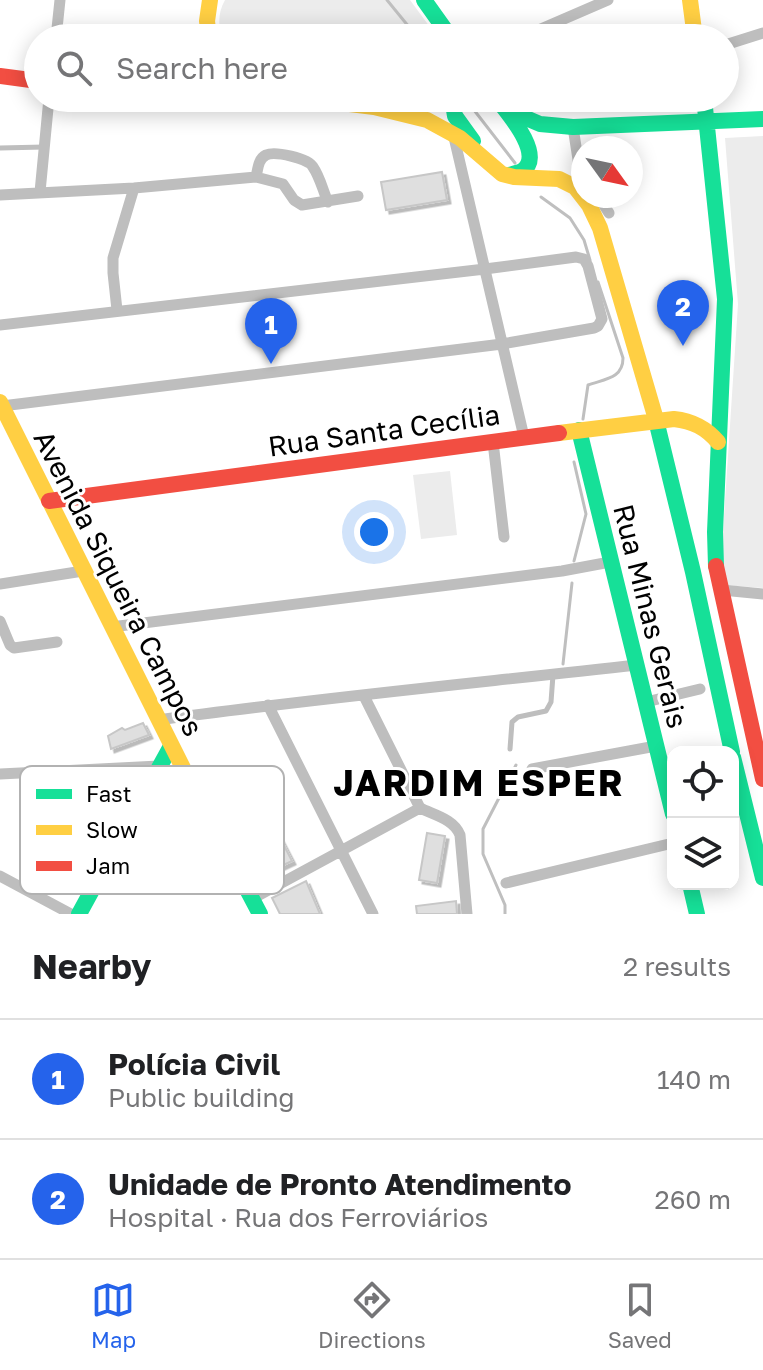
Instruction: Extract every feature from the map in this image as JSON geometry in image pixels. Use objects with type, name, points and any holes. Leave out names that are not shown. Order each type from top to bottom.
[{"type":"street","points":[[57,24],[60,0]]},
{"type":"street","points":[[207,24],[210,0]]},
{"type":"street","points":[[424,0],[441,24]]},
{"type":"street","points":[[552,24],[608,0]]},
{"type":"street","points":[[690,0],[693,24]]},
{"type":"street","points":[[739,41],[763,33]]},
{"type":"street","points":[[0,76],[24,79]]},
{"type":"street","points":[[40,192],[48,112]]},
{"type":"street","points":[[394,112],[428,120],[453,132],[500,173],[521,178],[559,179],[574,186],[586,200],[606,248],[658,420],[730,746]]},
{"type":"street","points":[[453,112],[486,160]]},
{"type":"street","points":[[505,112],[531,150],[523,171],[507,175]]},
{"type":"street","points":[[516,112],[540,124],[573,127],[763,119]]},
{"type":"street","points":[[706,112],[725,299],[715,563],[763,779]]},
{"type":"street","points":[[573,127],[574,136]]},
{"type":"street","points":[[453,132],[524,437]]},
{"type":"street","points":[[256,177],[263,156],[300,158],[313,167],[328,202]]},
{"type":"street","points":[[0,195],[134,188],[256,177],[283,184],[294,200],[302,205],[358,196]]},
{"type":"street","points":[[117,310],[113,258],[134,188]]},
{"type":"street","points":[[606,208],[609,213]]},
{"type":"street","points":[[0,325],[576,257],[584,259],[588,266],[602,316],[601,323],[594,328],[502,344],[1,404]]},
{"type":"street","name":"Avenida Siqueira Campos","points":[[1,404],[8,435],[49,501],[182,766]]},
{"type":"street","name":"Rua Santa Cecília","points":[[49,501],[676,418],[705,428],[718,442]]},
{"type":"street","name":"Rua Minas Gerais","points":[[579,430],[667,790]]},
{"type":"street","points":[[493,442],[504,537]]},
{"type":"street","points":[[111,627],[562,571],[610,562]]},
{"type":"street","points":[[0,584],[83,571]]},
{"type":"street","points":[[722,590],[763,594]]},
{"type":"street","points":[[0,621],[14,648],[57,642]]},
{"type":"street","points":[[158,720],[637,665]]},
{"type":"street","points":[[646,702],[700,689]]},
{"type":"street","points":[[364,696],[420,808],[458,829],[467,914]]},
{"type":"street","points":[[268,705],[373,914]]},
{"type":"street","points":[[159,766],[171,746]]},
{"type":"street","points":[[532,769],[656,746]]},
{"type":"street","points":[[0,774],[20,773]]},
{"type":"street","points":[[739,783],[763,878]]},
{"type":"street","points":[[284,888],[342,850],[420,808]]},
{"type":"street","points":[[506,883],[667,844]]},
{"type":"street","points":[[0,876],[20,887]]},
{"type":"street","points":[[691,890],[697,914]]},
{"type":"street","points":[[34,894],[71,914]]},
{"type":"street","points":[[79,914],[90,894]]},
{"type":"street","points":[[256,906],[274,894]]},
{"type":"lane","points":[[0,148],[45,147]]},
{"type":"lane","points":[[510,749],[512,722],[518,717],[546,711],[551,702],[553,674]]},
{"type":"shaded area","points":[[225,0],[410,0],[428,24],[220,24]]},
{"type":"shaded area","points":[[763,136],[763,588],[724,585],[721,562],[738,304],[725,138]]},
{"type":"shaded area","points":[[450,471],[457,535],[421,539],[413,475]]},
{"type":"building","points":[[442,172],[447,200],[386,210],[381,182]]},
{"type":"building","points":[[143,723],[149,735],[111,749],[108,736],[122,728],[125,730]]},
{"type":"building","points":[[427,833],[445,836],[437,883],[419,880]]},
{"type":"building","points":[[284,846],[292,861],[284,865]]},
{"type":"building","points":[[306,881],[320,914],[280,914],[272,898]]},
{"type":"building","points":[[456,901],[457,914],[417,914],[416,906]]},
{"type":"waterway","points":[[387,0],[407,24]]},
{"type":"waterway","points":[[476,112],[515,163]]},
{"type":"waterway","points":[[541,197],[570,218],[584,240],[590,260]]},
{"type":"waterway","points":[[583,419],[588,385],[616,374],[623,358],[598,282]]},
{"type":"waterway","points":[[574,462],[586,514],[574,561]]},
{"type":"waterway","points":[[563,664],[572,583]]},
{"type":"waterway","points":[[505,914],[505,905],[483,854],[483,829],[516,765]]},
{"type":"traffic: fast","points":[[424,0],[441,24]]},
{"type":"traffic: fast","points":[[454,112],[473,141]]},
{"type":"traffic: fast","points":[[507,112],[522,134],[530,155],[522,171],[509,175]]},
{"type":"traffic: fast","points":[[512,112],[540,124],[573,127],[763,119]]},
{"type":"traffic: fast","points":[[705,112],[725,299],[716,566]]},
{"type":"traffic: fast","points":[[655,416],[731,746]]},
{"type":"traffic: fast","points":[[579,430],[667,789]]},
{"type":"traffic: fast","points":[[160,766],[171,746]]},
{"type":"traffic: fast","points":[[739,781],[763,878]]},
{"type":"traffic: fast","points":[[691,890],[697,914]]},
{"type":"traffic: fast","points":[[79,914],[90,894]]},
{"type":"traffic: fast","points":[[249,894],[260,914]]},
{"type":"traffic: slow","points":[[207,24],[210,0]]},
{"type":"traffic: slow","points":[[690,0],[693,24]]},
{"type":"traffic: slow","points":[[394,112],[427,120],[460,138],[502,174],[559,179],[575,187],[589,205],[600,228],[655,416]]},
{"type":"traffic: slow","points":[[0,402],[182,766]]},
{"type":"traffic: slow","points":[[559,433],[674,419],[699,426],[718,442]]},
{"type":"traffic: jam","points":[[0,76],[24,79]]},
{"type":"traffic: jam","points":[[49,501],[559,433]]},
{"type":"traffic: jam","points":[[716,566],[763,779]]},
{"type":"place","name":"Unidade de Pronto Atendimento","points":[[683,346]]},
{"type":"place","name":"Polícia Civil","points":[[271,364]]},
{"type":"district","name":"JARDIM ESPER","points":[[479,782]]}]
